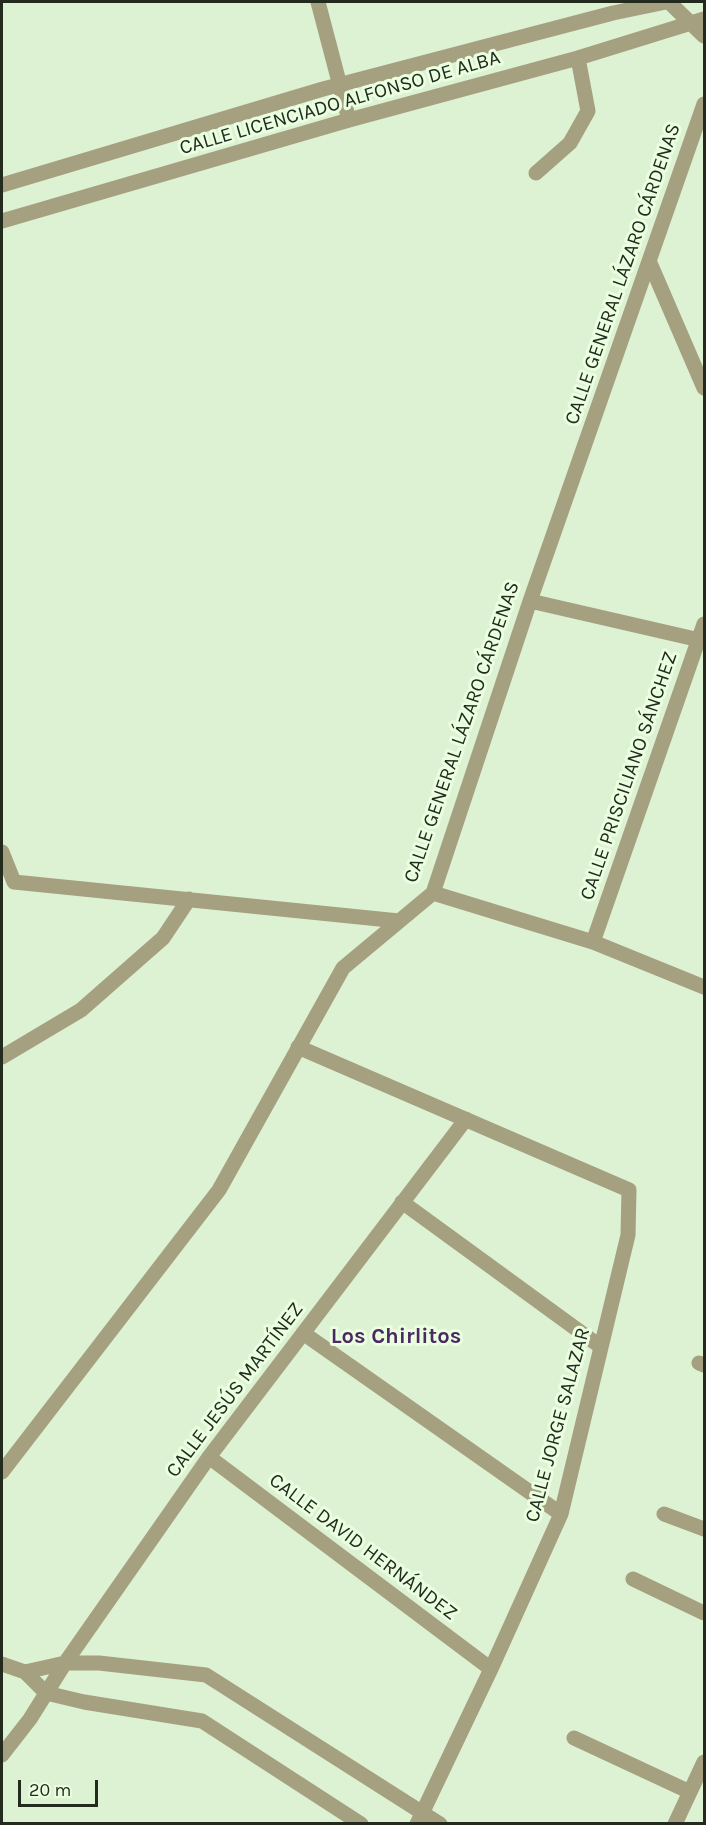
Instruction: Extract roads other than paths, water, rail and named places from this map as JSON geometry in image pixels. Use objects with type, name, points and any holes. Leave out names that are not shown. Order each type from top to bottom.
[{"type":"street","points":[[318,2],[349,120]]},
{"type":"street","points":[[667,2],[705,36]]},
{"type":"street","name":"CALLE LICENCIADO ALFONSO DE ALBA","points":[[2,185],[340,84],[614,13],[667,2]]},
{"type":"street","name":"CALLE LICENCIADO ALFONSO DE ALBA","points":[[2,221],[349,120],[578,58],[705,19]]},
{"type":"street","points":[[536,173],[570,143],[588,111],[578,58]]},
{"type":"street","name":"CALLE GENERAL LÁZARO CÁRDENAS","points":[[2,1472],[219,1190],[343,968],[433,893],[530,602],[650,262],[699,135],[705,104]]},
{"type":"street","points":[[650,262],[705,388]]},
{"type":"street","points":[[530,602],[702,640]]},
{"type":"street","name":"CALLE PRISCILIANO SÁNCHEZ","points":[[593,942],[702,640],[705,624]]},
{"type":"street","points":[[2,852],[14,882],[399,921]]},
{"type":"street","points":[[433,893],[593,942],[705,987]]},
{"type":"street","points":[[2,1057],[81,1010],[163,938],[189,899]]},
{"type":"street","points":[[298,1047],[466,1119]]},
{"type":"street","name":"CALLE JORGE SALAZAR","points":[[420,1819],[561,1514],[628,1235],[629,1190],[466,1119]]},
{"type":"street","name":"CALLE JESÚS MARTÍNEZ","points":[[2,1755],[30,1719],[65,1663],[209,1457],[466,1119]]},
{"type":"street","points":[[402,1202],[601,1347]]},
{"type":"street","points":[[303,1333],[561,1514]]},
{"type":"street","name":"CALLE DAVID HERNÁNDEZ","points":[[209,1457],[491,1669]]},
{"type":"street","points":[[664,1514],[705,1529]]},
{"type":"street","points":[[633,1579],[705,1613]]},
{"type":"street","points":[[25,1672],[65,1663],[99,1663],[206,1675],[420,1819],[440,1824]]},
{"type":"street","points":[[2,1664],[25,1672],[46,1693],[84,1702],[202,1721],[361,1824]]},
{"type":"street","points":[[574,1738],[690,1792]]},
{"type":"street","points":[[675,1824],[705,1762]]},
{"type":"district","name":"Los Chirlitos","points":[[396,1337]]}]
